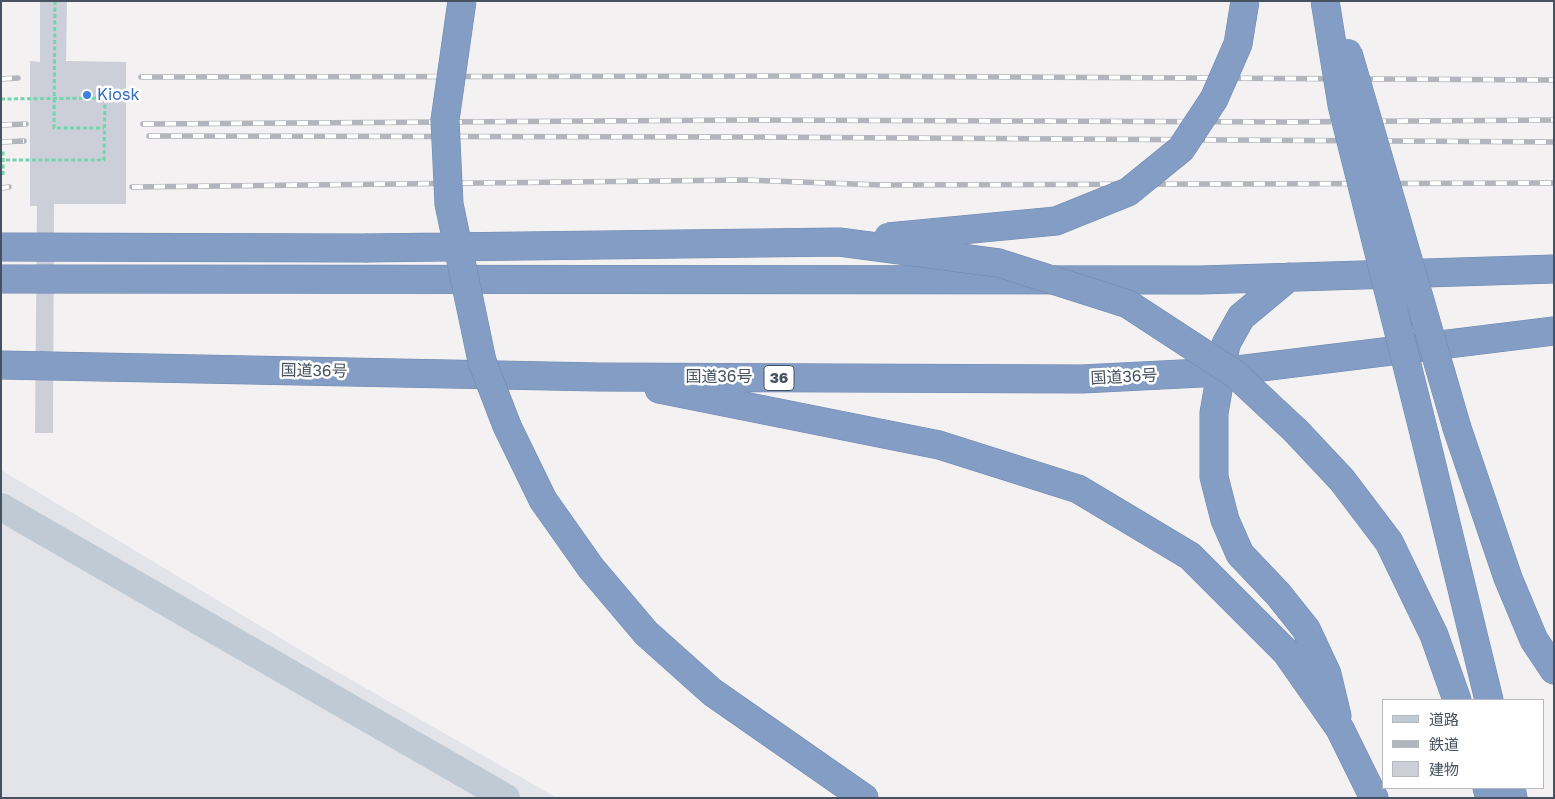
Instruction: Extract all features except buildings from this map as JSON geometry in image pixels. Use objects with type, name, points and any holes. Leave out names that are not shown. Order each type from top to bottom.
[{"type":"highway","points":[[462,1],[445,120],[449,204],[482,361],[506,426],[543,500],[591,568],[646,633],[712,692],[864,798]]},
{"type":"highway","points":[[1,247],[364,248],[839,242],[1056,221],[1128,192],[1181,149],[1214,99],[1238,44],[1245,1]]},
{"type":"highway","points":[[1325,1],[1342,105],[1489,699]]},
{"type":"highway","points":[[1331,1],[1354,73],[1457,428],[1508,578],[1534,640],[1554,670]]},
{"type":"highway","points":[[839,242],[999,263],[1128,304],[1235,374],[1296,431],[1342,480],[1389,542],[1434,635],[1457,699]]},
{"type":"highway","points":[[1,279],[1201,280],[1554,269]]},
{"type":"highway","points":[[1289,277],[1241,317],[1226,344],[1214,413],[1214,477],[1225,520],[1240,554],[1278,594],[1306,629],[1327,674],[1340,729]]},
{"type":"highway","name":"国道36号","points":[[1,365],[598,377],[1082,379],[1221,372],[1554,331]]},
{"type":"highway","points":[[1463,342],[1554,345]]},
{"type":"highway","points":[[598,377],[938,445],[1078,489],[1190,556],[1286,652],[1340,729],[1374,798]]},
{"type":"street","points":[[1,507],[506,798]]},
{"type":"path","points":[[55,1],[54,128],[104,128]]},
{"type":"path","points":[[1,99],[105,98],[104,160],[3,160]]},
{"type":"path","points":[[3,149],[3,175]]},
{"type":"shaded area","points":[[1,470],[322,663],[557,798],[1,798]]},
{"type":"railway","points":[[141,77],[827,76],[1554,80]]},
{"type":"railway","points":[[1,79],[18,78]]},
{"type":"railway","points":[[143,124],[750,120],[1285,122],[1554,120]]},
{"type":"railway","points":[[1,125],[26,124]]},
{"type":"railway","points":[[149,136],[745,137],[1554,142]]},
{"type":"railway","points":[[1,142],[24,141]]},
{"type":"railway","points":[[132,187],[745,180],[881,185],[1554,183]]},
{"type":"railway","points":[[1,188],[9,187]]},
{"type":"place","name":"Kiosk","points":[[87,95]]}]
